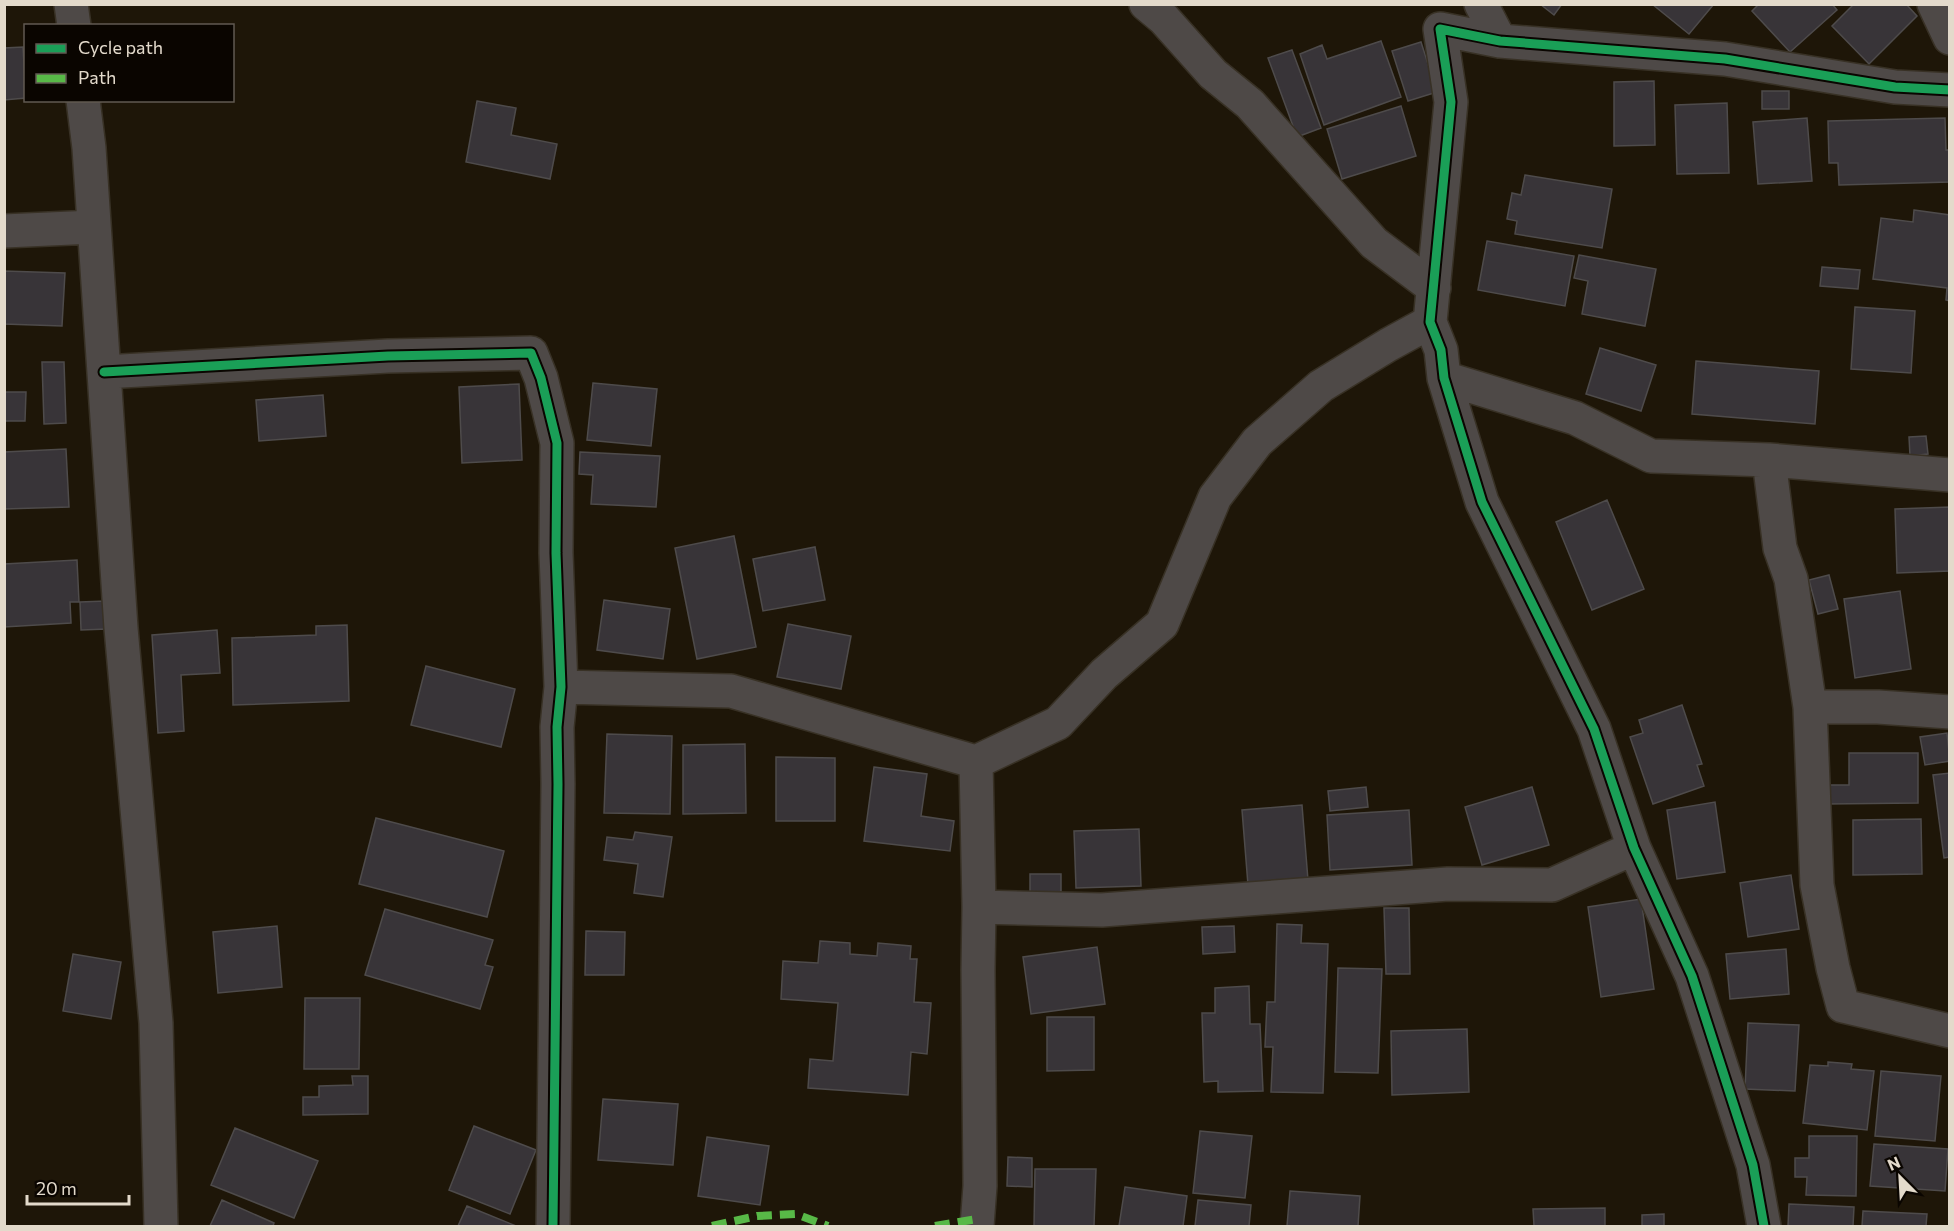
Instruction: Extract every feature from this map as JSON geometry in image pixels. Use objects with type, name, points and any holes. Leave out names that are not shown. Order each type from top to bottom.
[{"type":"street","points":[[71,4],[74,24]]},
{"type":"street","points":[[1146,4],[1164,20],[1213,74],[1250,104],[1374,243],[1434,288]]},
{"type":"street","points":[[1481,4],[1500,41]]},
{"type":"street","points":[[1934,4],[1950,38]]},
{"type":"street","points":[[1764,1227],[1753,1165],[1692,976],[1634,848],[1594,729],[1482,502],[1444,378],[1441,350],[1430,322],[1451,102],[1440,29],[1500,41],[1725,59],[1895,87],[1950,90]]},
{"type":"street","points":[[83,102],[89,148],[121,628],[156,1023],[161,1227]]},
{"type":"street","points":[[4,231],[94,227]]},
{"type":"street","points":[[561,687],[731,691],[976,762],[1058,723],[1104,674],[1162,624],[1215,497],[1257,442],[1321,386],[1430,322]]},
{"type":"street","points":[[104,372],[388,356],[531,352],[541,378],[557,443],[556,553],[561,687],[557,727],[553,1227]]},
{"type":"street","points":[[1444,378],[1575,418],[1651,456],[1769,460],[1950,475]]},
{"type":"street","points":[[1769,460],[1780,548],[1791,579],[1810,707],[1817,885],[1843,1006],[1950,1031]]},
{"type":"street","points":[[1810,707],[1878,707],[1950,712]]},
{"type":"street","points":[[976,762],[980,907],[978,981],[980,1186],[983,1224]]},
{"type":"street","points":[[980,907],[1102,910],[1448,884],[1552,885],[1634,848]]},
{"type":"building","points":[[1540,4],[1562,4],[1554,15]]},
{"type":"building","points":[[1652,4],[1714,4],[1689,34]]},
{"type":"building","points":[[1759,4],[1832,4],[1837,10],[1790,52],[1752,11]]},
{"type":"building","points":[[1854,4],[1906,4],[1917,16],[1869,64],[1832,26]]},
{"type":"building","points":[[1381,41],[1401,97],[1324,125],[1300,54],[1322,45],[1327,59]]},
{"type":"building","points":[[1421,42],[1437,92],[1408,101],[1392,51]]},
{"type":"building","points":[[23,47],[24,98],[4,100],[4,48]]},
{"type":"building","points":[[1292,50],[1321,128],[1297,137],[1268,58]]},
{"type":"building","points":[[1654,81],[1655,145],[1614,146],[1614,82]]},
{"type":"building","points":[[1762,91],[1789,91],[1789,109],[1762,109]]},
{"type":"building","points":[[477,101],[516,108],[511,135],[557,144],[550,179],[466,162]]},
{"type":"building","points":[[1727,103],[1729,173],[1677,174],[1675,105]]},
{"type":"building","points":[[1401,106],[1416,156],[1342,179],[1327,129]]},
{"type":"building","points":[[1807,118],[1812,181],[1758,184],[1753,122]]},
{"type":"building","points":[[1945,118],[1946,150],[1950,150],[1950,182],[1839,185],[1838,163],[1829,163],[1828,121]]},
{"type":"building","points":[[1525,175],[1612,189],[1602,248],[1515,234],[1517,221],[1507,219],[1512,193],[1521,195]]},
{"type":"building","points":[[1914,210],[1950,215],[1950,301],[1946,300],[1947,288],[1873,279],[1881,218],[1913,222]]},
{"type":"building","points":[[1487,241],[1574,256],[1565,306],[1478,290]]},
{"type":"building","points":[[1579,255],[1656,269],[1645,326],[1582,314],[1588,281],[1574,278]]},
{"type":"building","points":[[1822,267],[1860,270],[1858,289],[1820,286]]},
{"type":"building","points":[[4,271],[65,273],[62,326],[4,324]]},
{"type":"building","points":[[1855,307],[1915,311],[1911,373],[1851,369]]},
{"type":"building","points":[[1600,348],[1656,365],[1641,411],[1586,394]]},
{"type":"building","points":[[1696,361],[1819,371],[1815,424],[1692,414]]},
{"type":"building","points":[[42,362],[64,362],[66,423],[44,424]]},
{"type":"building","points":[[593,383],[657,389],[651,446],[587,440]]},
{"type":"building","points":[[519,384],[522,460],[462,463],[459,387]]},
{"type":"building","points":[[4,392],[26,392],[25,421],[4,421]]},
{"type":"building","points":[[323,395],[326,436],[259,441],[256,400]]},
{"type":"building","points":[[1926,436],[1928,454],[1910,456],[1909,437]]},
{"type":"building","points":[[66,449],[69,507],[4,509],[4,452]]},
{"type":"building","points":[[580,452],[660,456],[656,507],[591,504],[593,475],[579,474]]},
{"type":"building","points":[[1607,500],[1644,589],[1592,610],[1556,522]]},
{"type":"building","points":[[1950,507],[1950,571],[1897,573],[1895,509]]},
{"type":"building","points":[[734,536],[756,647],[697,659],[675,548]]},
{"type":"building","points":[[815,547],[825,600],[763,611],[753,559]]},
{"type":"building","points":[[77,560],[79,602],[70,602],[71,623],[4,627],[4,564]]},
{"type":"building","points":[[1829,575],[1838,609],[1818,614],[1809,580]]},
{"type":"building","points":[[1900,591],[1911,669],[1855,678],[1844,599]]},
{"type":"building","points":[[604,600],[670,609],[663,659],[597,650]]},
{"type":"building","points":[[106,601],[107,629],[81,630],[80,602]]},
{"type":"building","points":[[788,624],[851,636],[841,689],[777,677]]},
{"type":"building","points":[[347,625],[349,701],[233,705],[232,638],[316,635],[316,626]]},
{"type":"building","points":[[217,630],[220,673],[181,675],[184,731],[158,733],[152,635]]},
{"type":"building","points":[[426,666],[515,689],[501,747],[411,725]]},
{"type":"building","points":[[1682,705],[1702,764],[1697,765],[1704,786],[1653,804],[1630,737],[1643,733],[1639,720]]},
{"type":"building","points":[[1947,733],[1950,761],[1925,765],[1920,737]]},
{"type":"building","points":[[607,734],[672,736],[670,814],[604,813]]},
{"type":"building","points":[[745,744],[746,813],[683,814],[683,745]]},
{"type":"building","points":[[1849,753],[1918,753],[1918,803],[1826,804],[1826,785],[1849,785]]},
{"type":"building","points":[[776,757],[835,758],[835,821],[776,821]]},
{"type":"building","points":[[874,767],[927,774],[921,816],[954,821],[950,851],[864,841]]},
{"type":"building","points":[[1950,773],[1950,857],[1944,858],[1933,775]]},
{"type":"building","points":[[1366,787],[1368,807],[1330,811],[1328,791]]},
{"type":"building","points":[[1532,787],[1549,845],[1482,865],[1465,807]]},
{"type":"building","points":[[1715,802],[1725,872],[1677,879],[1667,810]]},
{"type":"building","points":[[1302,805],[1308,880],[1248,885],[1242,810]]},
{"type":"building","points":[[1409,810],[1412,865],[1330,870],[1327,815]]},
{"type":"building","points":[[376,818],[504,851],[487,917],[359,884]]},
{"type":"building","points":[[1921,819],[1922,874],[1853,875],[1853,820]]},
{"type":"building","points":[[1139,829],[1141,886],[1076,888],[1074,831]]},
{"type":"building","points":[[635,832],[672,837],[663,897],[634,893],[638,864],[604,860],[607,837],[633,840]]},
{"type":"building","points":[[1030,874],[1061,874],[1061,896],[1030,896]]},
{"type":"building","points":[[1791,875],[1799,929],[1748,937],[1740,883]]},
{"type":"building","points":[[1641,899],[1654,989],[1601,997],[1588,907]]},
{"type":"building","points":[[1384,908],[1409,908],[1410,974],[1386,974]]},
{"type":"building","points":[[385,909],[493,940],[485,965],[493,967],[480,1009],[365,975]]},
{"type":"building","points":[[1277,924],[1302,925],[1301,943],[1328,944],[1323,1093],[1271,1092],[1273,1047],[1265,1047],[1267,1002],[1275,1002]]},
{"type":"building","points":[[277,926],[282,987],[218,993],[213,932]]},
{"type":"building","points":[[1234,926],[1235,952],[1203,954],[1202,927]]},
{"type":"building","points":[[586,931],[625,932],[624,975],[585,975]]},
{"type":"building","points":[[820,941],[850,943],[850,954],[877,956],[878,943],[911,946],[910,959],[917,959],[914,1002],[931,1003],[927,1054],[911,1052],[908,1095],[808,1088],[810,1059],[833,1061],[838,1003],[781,999],[783,961],[818,963]]},
{"type":"building","points":[[1097,947],[1105,1004],[1031,1014],[1023,957]]},
{"type":"building","points":[[1786,949],[1789,994],[1730,999],[1726,954]]},
{"type":"building","points":[[73,954],[121,962],[111,1019],[63,1011]]},
{"type":"building","points":[[1338,968],[1382,969],[1378,1073],[1335,1072]]},
{"type":"building","points":[[1249,986],[1250,1024],[1260,1024],[1263,1091],[1218,1092],[1218,1081],[1204,1082],[1202,1013],[1215,1013],[1215,988]]},
{"type":"building","points":[[305,998],[360,998],[359,1069],[304,1069]]},
{"type":"building","points":[[1047,1017],[1094,1017],[1094,1070],[1047,1071]]},
{"type":"building","points":[[1748,1023],[1799,1025],[1795,1091],[1745,1089]]},
{"type":"building","points":[[1467,1029],[1469,1092],[1392,1095],[1391,1031]]},
{"type":"building","points":[[1828,1062],[1852,1064],[1851,1069],[1874,1071],[1867,1130],[1803,1123],[1810,1065],[1828,1066]]},
{"type":"building","points":[[1881,1071],[1941,1076],[1935,1141],[1875,1136]]},
{"type":"building","points":[[352,1076],[368,1076],[368,1114],[303,1115],[303,1097],[319,1097],[319,1086],[353,1085]]},
{"type":"building","points":[[603,1099],[678,1104],[673,1165],[598,1160]]},
{"type":"building","points":[[474,1126],[536,1150],[510,1214],[449,1190]]},
{"type":"building","points":[[235,1128],[318,1161],[294,1218],[211,1185]]},
{"type":"building","points":[[1200,1131],[1252,1136],[1245,1198],[1193,1193]]},
{"type":"building","points":[[1809,1136],[1857,1136],[1856,1196],[1806,1195],[1807,1177],[1795,1177],[1795,1158],[1809,1158]]},
{"type":"building","points":[[707,1137],[769,1146],[760,1205],[698,1196]]},
{"type":"building","points":[[1874,1144],[1948,1149],[1945,1191],[1870,1186]]},
{"type":"building","points":[[1008,1157],[1032,1158],[1032,1187],[1007,1186]]},
{"type":"building","points":[[1035,1169],[1096,1169],[1094,1226],[1034,1226]]},
{"type":"building","points":[[1125,1187],[1187,1196],[1183,1226],[1119,1226]]},
{"type":"building","points":[[1290,1191],[1360,1196],[1358,1226],[1287,1226]]},
{"type":"building","points":[[222,1200],[274,1223],[273,1226],[210,1226]]},
{"type":"building","points":[[1198,1200],[1251,1205],[1249,1226],[1195,1226]]},
{"type":"building","points":[[1789,1204],[1854,1207],[1853,1226],[1788,1226]]},
{"type":"building","points":[[467,1206],[516,1226],[458,1226]]},
{"type":"building","points":[[1605,1208],[1605,1226],[1534,1226],[1533,1209]]},
{"type":"building","points":[[1863,1211],[1927,1214],[1926,1226],[1862,1226]]},
{"type":"building","points":[[1664,1214],[1664,1226],[1642,1226],[1642,1215]]},
{"type":"marked path","points":[[712,1226],[757,1216],[796,1214],[828,1226]]},
{"type":"marked path","points":[[935,1226],[977,1219]]},
{"type":"cycle path","points":[[1764,1226],[1753,1165],[1692,976],[1634,848],[1594,729],[1482,502],[1444,378],[1441,350],[1430,322],[1451,102],[1440,29],[1500,41],[1725,59],[1895,87],[1950,90]]},
{"type":"cycle path","points":[[104,372],[388,356],[531,353],[541,378],[557,443],[556,553],[561,687],[557,727],[553,1226]]}]
